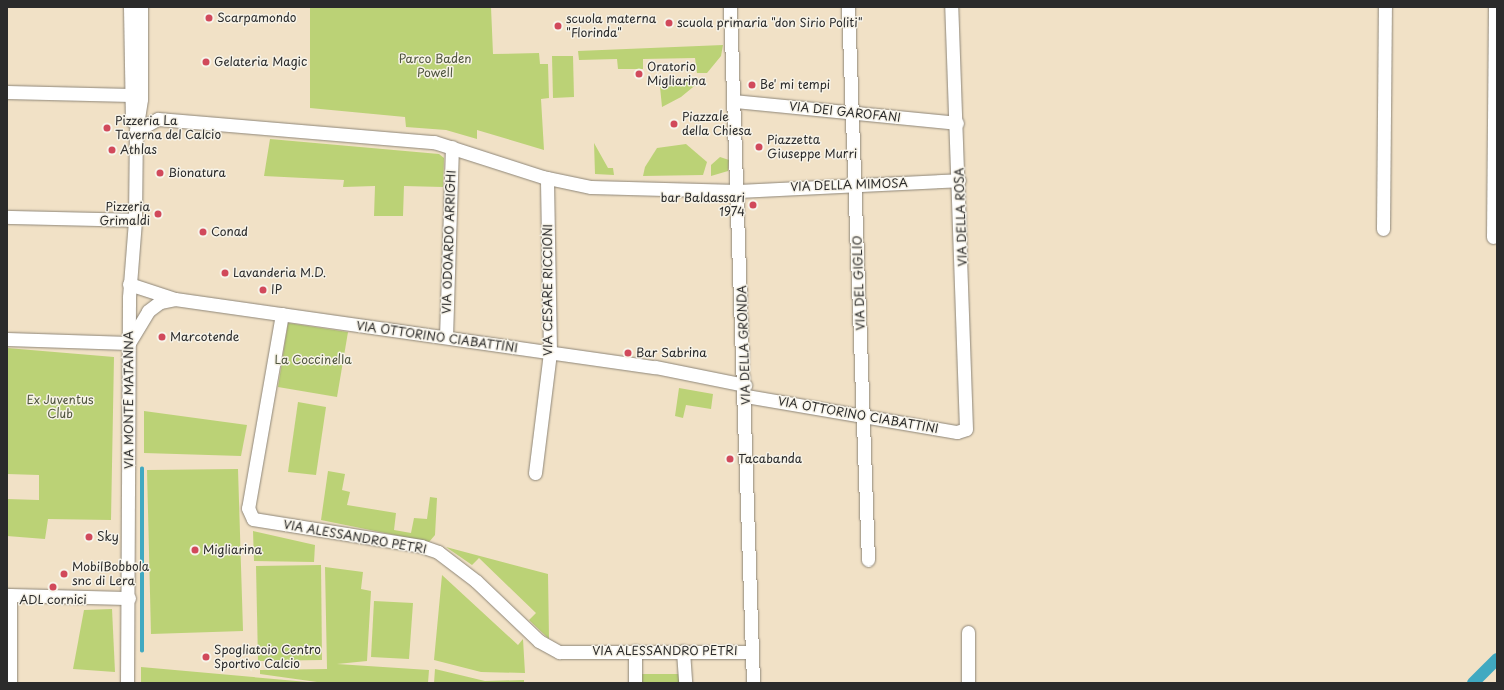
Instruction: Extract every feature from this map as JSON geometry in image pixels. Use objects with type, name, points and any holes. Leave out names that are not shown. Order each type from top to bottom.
[{"type":"street","name":"VIA MONTE MATANNA","points":[[130,7],[136,97]]},
{"type":"street","name":"VIA MONTE MATANNA","points":[[128,683],[129,284],[135,220],[136,97],[141,7]]},
{"type":"street","name":"VIA DELLA GRONDA","points":[[730,7],[746,390],[753,683]]},
{"type":"street","name":"VIA DEL GIGLIO","points":[[848,7],[865,414],[868,560]]},
{"type":"street","name":"VIA DELLA ROSA","points":[[951,7],[957,123],[967,426]]},
{"type":"street","points":[[1383,229],[1385,7]]},
{"type":"street","points":[[1493,237],[1495,7]]},
{"type":"street","points":[[7,92],[136,97],[149,112],[158,119],[136,131]]},
{"type":"street","name":"VIA DEI GAROFANI","points":[[734,101],[957,123]]},
{"type":"street","name":"VIA DELLA MIMOSA","points":[[158,119],[434,142],[547,178],[591,187],[738,191],[959,180]]},
{"type":"street","name":"VIA ODOARDO ARRIGHI","points":[[446,337],[452,147]]},
{"type":"street","name":"VIA CESARE RICCIONI","points":[[535,473],[550,353],[547,178]]},
{"type":"street","points":[[7,218],[135,220]]},
{"type":"street","name":"VIA OTTORINO CIABATTINI","points":[[129,284],[175,299],[655,368],[746,390],[957,432],[967,426]]},
{"type":"street","points":[[7,339],[129,343],[148,311],[160,302],[175,299]]},
{"type":"street","name":"VIA ALESSANDRO PETRI","points":[[282,314],[249,516],[257,521],[426,547],[466,573],[548,648],[559,652],[752,652]]},
{"type":"street","points":[[10,683],[9,595],[129,598]]},
{"type":"street","points":[[968,632],[968,683]]},
{"type":"street","points":[[634,651],[635,683]]},
{"type":"street","points":[[683,651],[685,683]]},
{"type":"green space","name":"Parco Baden Powell","points":[[310,7],[491,7],[493,54],[539,53],[540,64],[548,64],[549,98],[541,99],[544,150],[477,130],[477,139],[446,130],[406,127],[405,117],[310,108]]},
{"type":"green space","points":[[723,45],[721,56],[707,73],[697,73],[695,58],[643,59],[643,69],[618,69],[617,59],[579,60],[578,51]]},
{"type":"green space","points":[[552,56],[573,56],[574,97],[553,98]]},
{"type":"green space","points":[[704,78],[681,97],[662,107],[660,87],[669,85],[670,81]]},
{"type":"green space","points":[[270,139],[439,154],[444,158],[443,187],[404,186],[403,216],[374,216],[375,186],[343,187],[344,180],[264,176]]},
{"type":"green space","points":[[594,143],[608,168],[613,168],[614,175],[595,174]]},
{"type":"green space","points":[[686,144],[707,162],[703,175],[643,176],[645,167],[657,148]]},
{"type":"green space","points":[[720,157],[729,160],[728,171],[711,176],[711,165]]},
{"type":"green space","name":"La Coccinella","points":[[288,323],[348,332],[337,397],[278,387]]},
{"type":"green space","name":"Ex Juventus Club","points":[[7,348],[114,357],[111,520],[48,519],[45,539],[7,536],[7,499],[39,500],[39,475],[7,474]]},
{"type":"green space","points":[[679,388],[713,394],[711,409],[686,405],[683,418],[675,416]]},
{"type":"green space","points":[[298,402],[326,407],[316,475],[288,472]]},
{"type":"green space","points":[[144,411],[247,425],[241,456],[144,453]]},
{"type":"green space","name":"Migliarina","points":[[238,469],[243,631],[151,634],[147,470]]},
{"type":"green space","points":[[328,471],[345,474],[342,490],[350,492],[347,505],[396,513],[394,530],[411,533],[414,518],[427,519],[430,497],[437,498],[435,535],[429,542],[321,520]]},
{"type":"green space","points":[[253,531],[315,545],[314,562],[254,561]]},
{"type":"green space","points":[[446,547],[548,574],[549,639],[529,620],[536,613],[479,558],[472,565]]},
{"type":"green space","points":[[321,565],[322,660],[258,661],[256,566]]},
{"type":"green space","points":[[325,567],[363,572],[361,589],[371,591],[367,661],[337,664],[429,670],[428,683],[324,683],[260,674],[260,670],[327,669]]},
{"type":"green space","points":[[442,575],[518,645],[523,639],[525,673],[481,672],[434,660]]},
{"type":"green space","points":[[374,601],[413,603],[409,659],[371,657]]},
{"type":"green space","points":[[112,609],[115,672],[73,669],[84,610]]},
{"type":"green space","points":[[141,667],[319,683],[141,683]]},
{"type":"green space","points":[[435,669],[485,681],[524,680],[524,683],[434,683]]},
{"type":"green space","points":[[638,674],[681,674],[681,683],[638,683]]},
{"type":"waterway","points":[[142,469],[142,651]]},
{"type":"waterway","points":[[1473,683],[1497,659]]},
{"type":"place","name":"Scarpamondo","points":[[209,18]]},
{"type":"place","name":"scuola primaria \"don Sirio Politi\"","points":[[669,23]]},
{"type":"place","name":"scuola materna \"Florinda\"","points":[[558,26]]},
{"type":"place","name":"Gelateria Magic","points":[[206,62]]},
{"type":"place","name":"Oratorio Migliarina","points":[[639,74]]},
{"type":"place","name":"Be' mi tempi","points":[[752,85]]},
{"type":"place","name":"Piazzale della Chiesa","points":[[674,124]]},
{"type":"place","name":"Pizzeria La Taverna del Calcio","points":[[107,128]]},
{"type":"place","name":"Piazzetta Giuseppe Murri","points":[[759,147]]},
{"type":"place","name":"Athlas","points":[[112,150]]},
{"type":"place","name":"Bionatura","points":[[160,173]]},
{"type":"place","name":"bar Baldassari 1974","points":[[753,205]]},
{"type":"place","name":"Pizzeria Grimaldi","points":[[158,214]]},
{"type":"place","name":"Conad","points":[[203,232]]},
{"type":"place","name":"Lavanderia M.D.","points":[[225,273]]},
{"type":"place","name":"IP","points":[[263,290]]},
{"type":"place","name":"Marcotende","points":[[162,337]]},
{"type":"place","name":"Bar Sabrina","points":[[628,353]]},
{"type":"place","name":"Tacabanda","points":[[730,459]]},
{"type":"place","name":"Sky","points":[[89,537]]},
{"type":"place","name":"Migliarina","points":[[195,550]]},
{"type":"place","name":"MobilBobbola snc di Lera","points":[[64,574]]},
{"type":"place","name":"ADL cornici","points":[[53,587]]},
{"type":"place","name":"Spogliatoio Centro Sportivo Calcio","points":[[206,657]]}]
